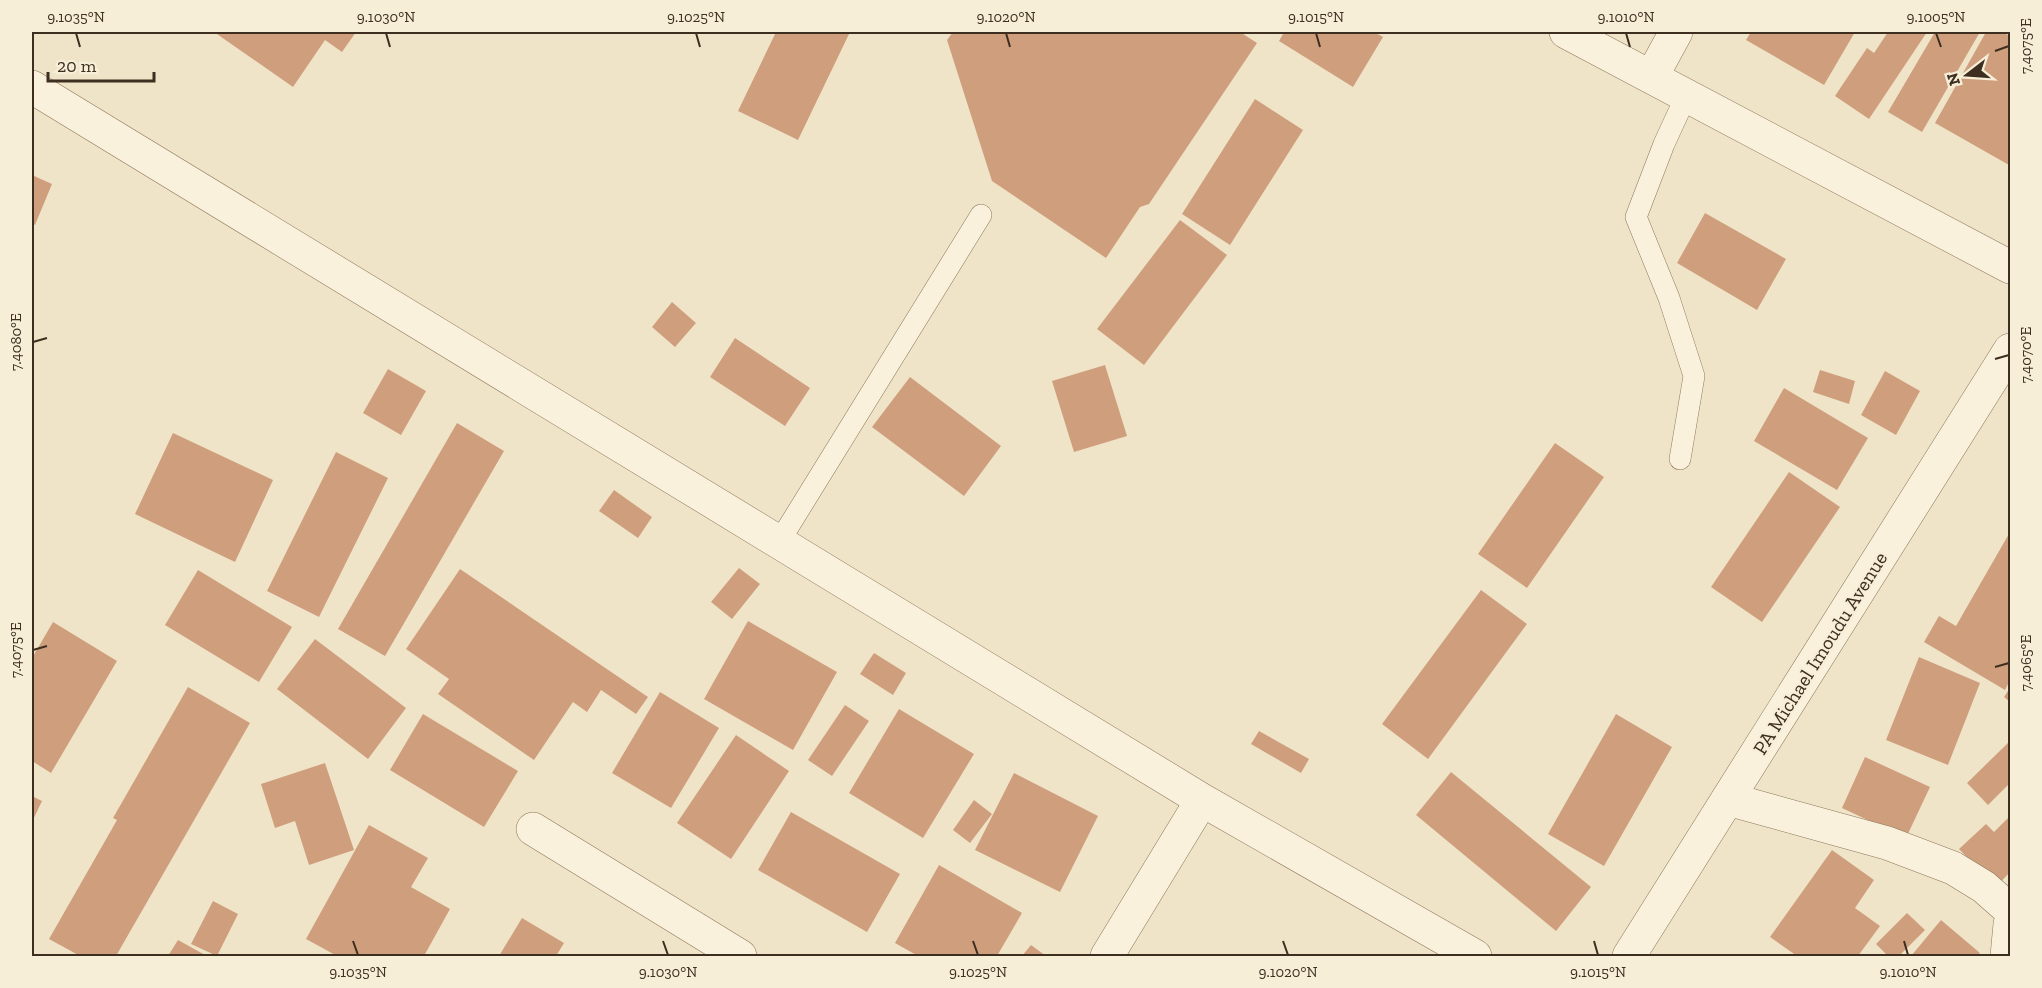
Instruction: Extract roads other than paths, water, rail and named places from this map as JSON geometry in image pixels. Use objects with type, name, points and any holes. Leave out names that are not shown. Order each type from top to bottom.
[{"type":"street","points":[[1566,32],[1687,94],[2010,267]]},
{"type":"street","points":[[1652,76],[1676,32]]},
{"type":"street","points":[[32,87],[1202,800],[1475,957]]},
{"type":"street","name":"PA Michael Imoudu Avenue","points":[[1629,957],[2010,350]]},
{"type":"street","points":[[1728,799],[1887,843],[1953,868],[1984,887],[2010,910]]},
{"type":"street","points":[[1107,957],[1202,800]]},
{"type":"street","points":[[533,829],[740,957]]},
{"type":"street","points":[[2007,957],[2010,924]]},
{"type":"lane","points":[[1680,459],[1694,376],[1669,298],[1636,217],[1664,144],[1687,94]]},
{"type":"lane","points":[[779,542],[981,215]]}]
